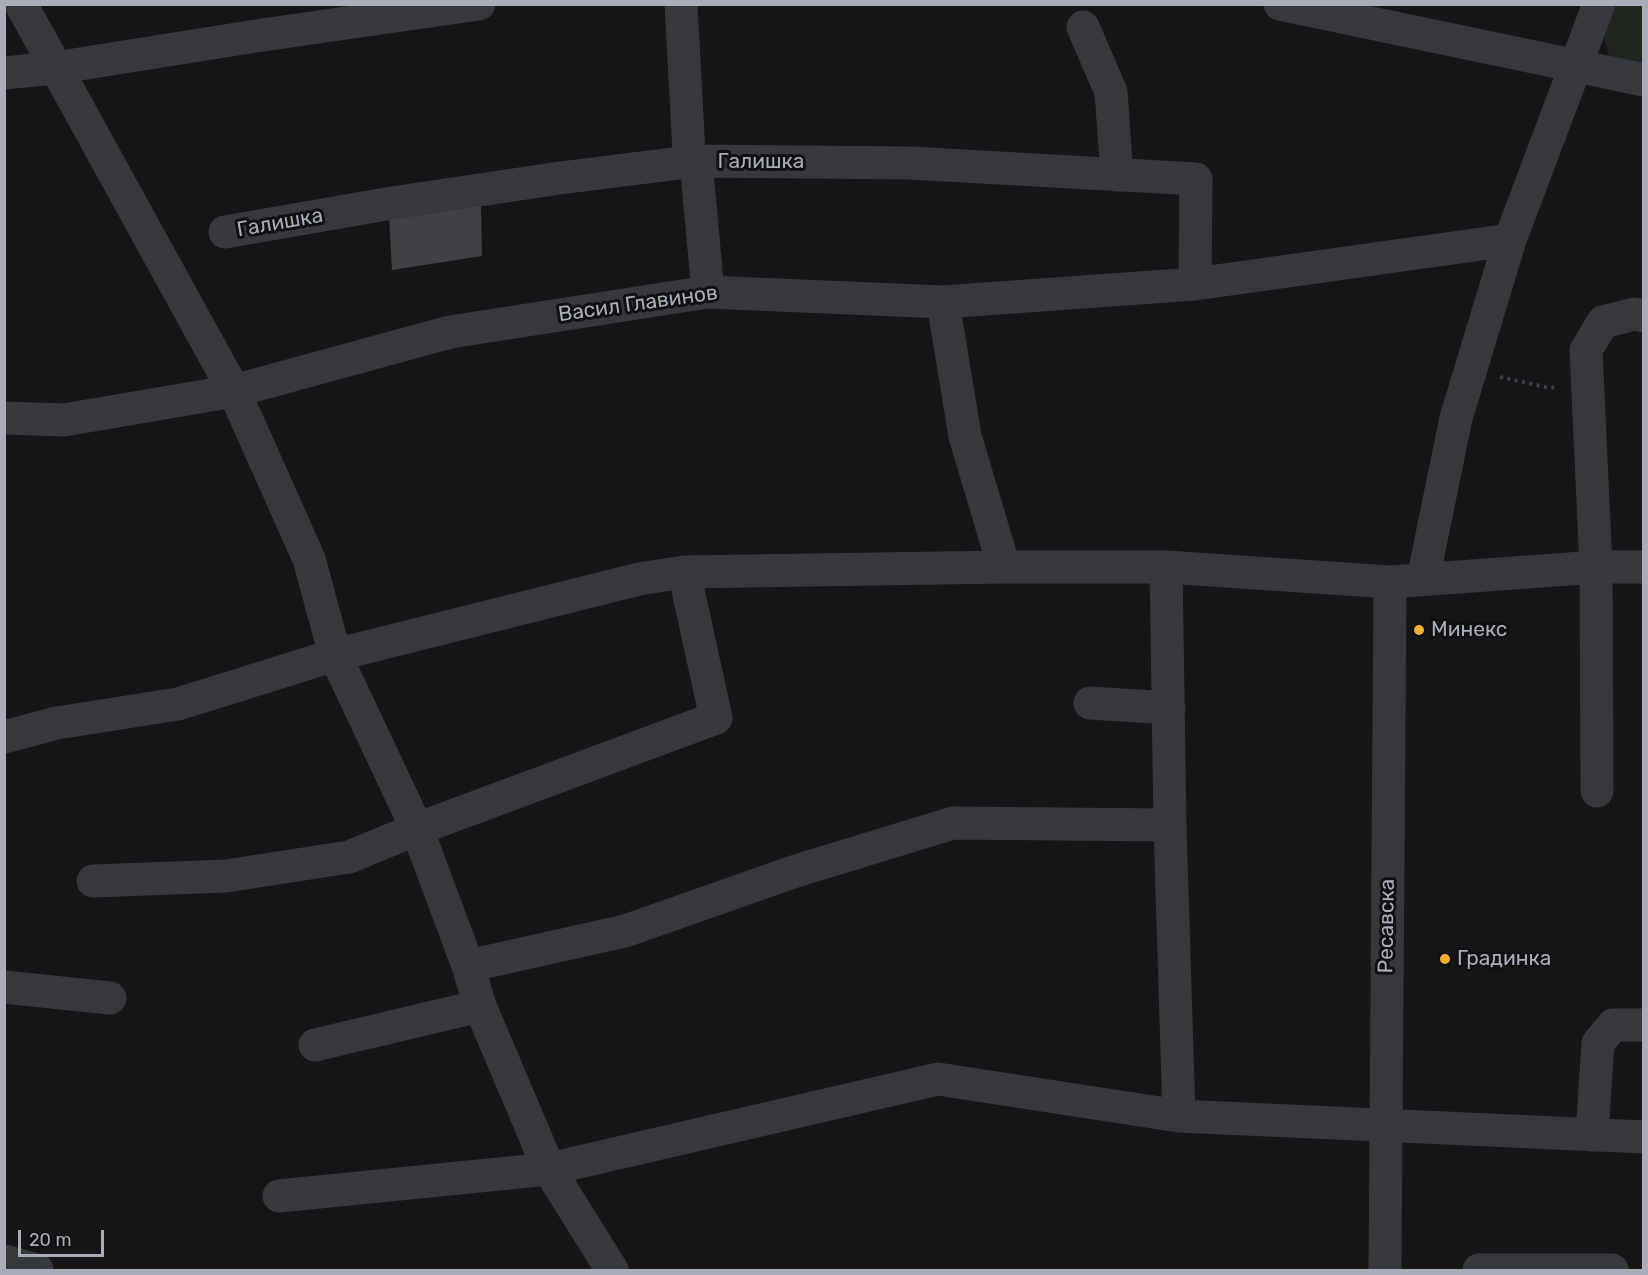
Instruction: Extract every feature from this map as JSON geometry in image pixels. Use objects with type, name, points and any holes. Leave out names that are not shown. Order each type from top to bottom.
[{"type":"street","points":[[4,8],[8,4]]},
{"type":"street","points":[[21,4],[234,391],[309,559],[335,655],[417,829],[468,966],[480,1006],[549,1169],[612,1270]]},
{"type":"street","points":[[4,73],[55,68],[268,34],[479,4]]},
{"type":"street","points":[[681,4],[689,153],[696,161],[708,292]]},
{"type":"street","points":[[1280,4],[1644,80]]},
{"type":"street","points":[[1423,579],[1456,418],[1510,240],[1599,4]]},
{"type":"street","points":[[1083,27],[1111,92],[1118,175]]},
{"type":"street","name":"Галишка","points":[[225,232],[403,201],[696,161],[910,163],[1196,179],[1195,284]]},
{"type":"street","name":"Васил Главинов","points":[[4,418],[64,420],[234,391],[450,332],[708,292],[943,302],[1195,284],[1510,240]]},
{"type":"street","points":[[943,302],[965,436],[1004,567]]},
{"type":"street","points":[[1597,791],[1596,567],[1586,350],[1603,322],[1634,314],[1644,316]]},
{"type":"street","points":[[1166,567],[1170,825],[1179,1116]]},
{"type":"street","points":[[4,737],[57,723],[178,704],[335,655],[639,579],[684,572],[1166,567],[1390,582],[1596,567],[1644,567]]},
{"type":"street","points":[[93,881],[226,876],[349,857],[417,829],[716,718],[684,572]]},
{"type":"street","name":"Ресавска","points":[[1385,1270],[1390,582]]},
{"type":"street","points":[[1090,703],[1169,708]]},
{"type":"street","points":[[468,966],[625,931],[796,871],[953,823],[1170,825]]},
{"type":"street","points":[[4,987],[110,998]]},
{"type":"street","points":[[315,1045],[480,1006]]},
{"type":"street","points":[[1592,1135],[1598,1043],[1613,1025],[1644,1025]]},
{"type":"street","points":[[279,1196],[549,1169],[938,1079],[1179,1116],[1644,1137]]},
{"type":"street","points":[[4,1261],[37,1270]]},
{"type":"street","points":[[1479,1270],[1612,1270]]},
{"type":"path","points":[[1493,376],[1551,388],[1588,385]]},
{"type":"shaded area","points":[[1616,5],[1643,5],[1643,66],[1617,60],[1608,54],[1604,36]]},
{"type":"building","points":[[481,206],[482,256],[392,270],[389,216]]},
{"type":"place","name":"Минекс","points":[[1419,630]]},
{"type":"place","name":"Градинка","points":[[1445,959]]}]
